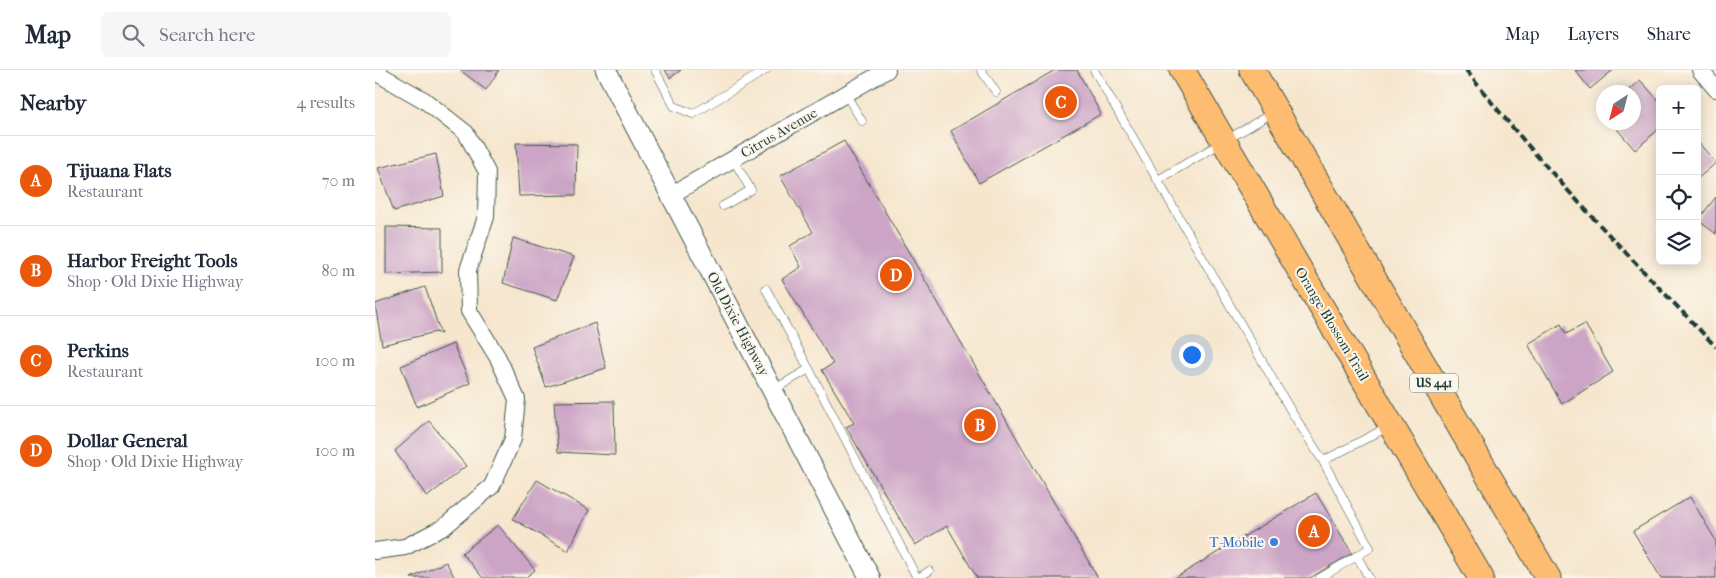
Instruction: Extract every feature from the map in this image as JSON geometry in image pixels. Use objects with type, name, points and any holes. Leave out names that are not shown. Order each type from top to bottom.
[{"type":"main road","name":"Orange Blossom Trail","points":[[1182,70],[1481,578]]},
{"type":"main road","name":"US 441","points":[[1252,70],[1549,578]]},
{"type":"street","name":"Old Dixie Highway","points":[[606,70],[870,578]]},
{"type":"street","points":[[1700,70],[1716,89]]},
{"type":"street","name":"Citrus Avenue","points":[[671,195],[846,95],[881,71]]},
{"type":"street","points":[[375,72],[424,100],[466,133],[487,172],[486,217],[468,270],[469,311],[499,358],[517,399],[513,439],[492,486],[444,528],[405,547],[375,551]]},
{"type":"lane","points":[[655,70],[673,106],[693,114],[766,70]]},
{"type":"lane","points":[[981,70],[996,92]]},
{"type":"lane","points":[[1094,70],[1291,411],[1323,461],[1371,548],[1320,578]]},
{"type":"lane","points":[[846,95],[862,121]]},
{"type":"lane","points":[[1158,180],[1276,111]]},
{"type":"lane","points":[[723,206],[751,190],[733,159]]},
{"type":"lane","points":[[766,289],[917,578],[929,571]]},
{"type":"lane","points":[[773,390],[809,369]]},
{"type":"lane","points":[[1323,461],[1392,425]]},
{"type":"lane","points":[[1357,556],[1369,578]]},
{"type":"building","points":[[460,70],[499,70],[486,90]]},
{"type":"building","points":[[665,70],[681,70],[670,78]]},
{"type":"building","points":[[1055,70],[1077,70],[1101,114],[979,183],[951,131]]},
{"type":"building","points":[[1575,70],[1613,70],[1590,89]]},
{"type":"building","points":[[1640,80],[1656,98],[1656,132],[1635,150],[1618,130],[1641,130],[1641,85],[1634,85]]},
{"type":"building","points":[[844,141],[1098,578],[977,578],[947,526],[915,545],[846,427],[854,423],[822,370],[833,364],[782,279],[801,267],[790,246],[813,232],[780,176]]},
{"type":"building","points":[[516,143],[577,144],[576,195],[519,196]]},
{"type":"building","points":[[1701,146],[1716,163],[1701,176]]},
{"type":"building","points":[[436,154],[444,196],[394,211],[378,168]]},
{"type":"building","points":[[1716,197],[1716,234],[1701,222],[1701,216]]},
{"type":"building","points":[[386,227],[442,228],[442,272],[386,274]]},
{"type":"building","points":[[513,238],[574,257],[557,300],[503,283]]},
{"type":"building","points":[[425,287],[441,334],[436,332],[382,345],[375,304]]},
{"type":"building","points":[[595,323],[606,368],[546,387],[532,347]]},
{"type":"building","points":[[1561,324],[1566,334],[1585,324],[1613,372],[1562,404],[1528,344]]},
{"type":"building","points":[[453,344],[470,383],[417,407],[401,366]]},
{"type":"building","points":[[614,401],[615,455],[558,452],[554,402]]},
{"type":"building","points":[[429,421],[466,466],[427,497],[395,451]]},
{"type":"building","points":[[537,480],[589,510],[568,551],[513,519]]},
{"type":"building","points":[[1316,493],[1352,553],[1310,578],[1175,578]]},
{"type":"building","points":[[1690,497],[1716,541],[1716,578],[1661,578],[1633,531]]},
{"type":"building","points":[[498,525],[535,570],[525,578],[483,578],[462,553]]},
{"type":"building","points":[[446,562],[455,578],[411,578]]},
{"type":"railway","points":[[1466,70],[1556,177],[1716,347]]},
{"type":"place","name":"Perkins","points":[[1061,102]]},
{"type":"place","name":"Dollar General","points":[[896,275]]},
{"type":"place","name":"Harbor Freight Tools","points":[[980,425]]},
{"type":"place","name":"Tijuana Flats","points":[[1314,531]]},
{"type":"place","name":"T-Mobile","points":[[1274,542]]}]
